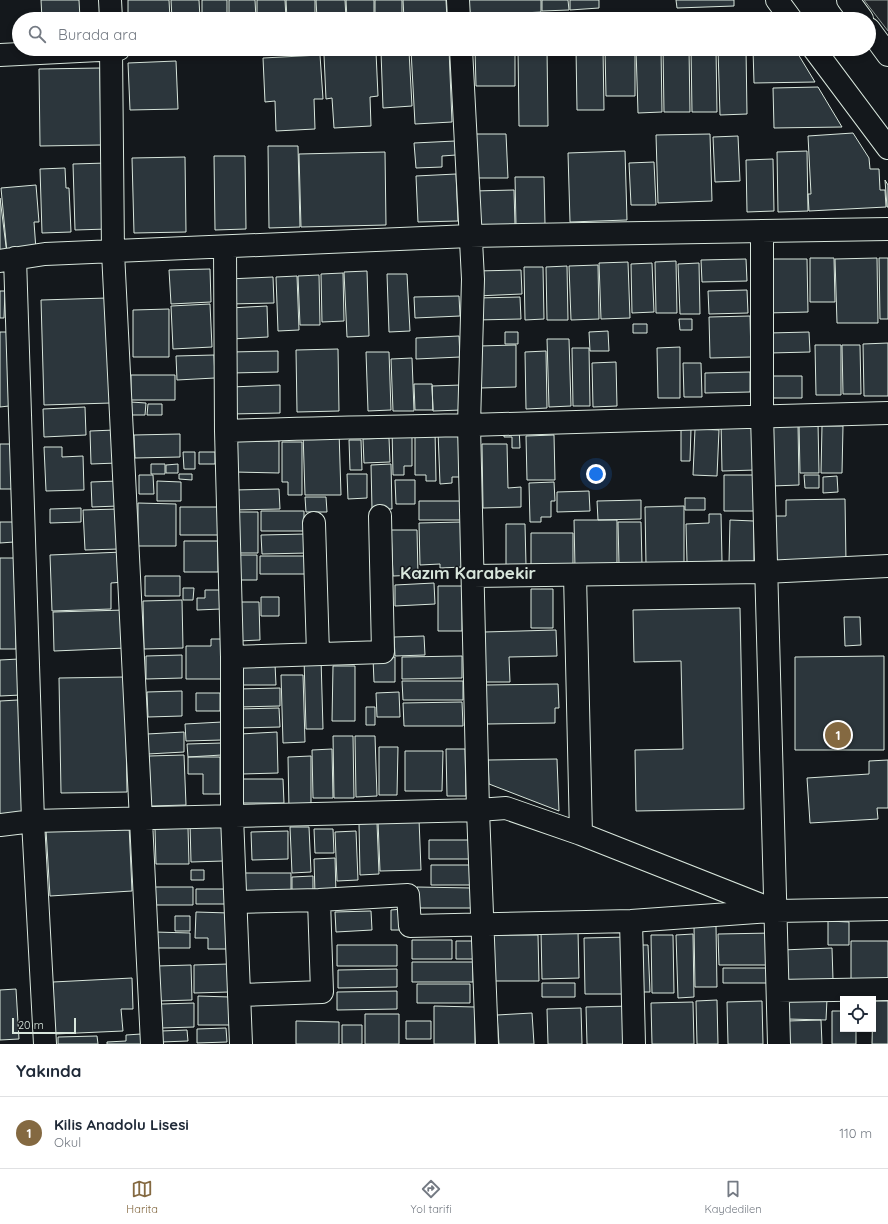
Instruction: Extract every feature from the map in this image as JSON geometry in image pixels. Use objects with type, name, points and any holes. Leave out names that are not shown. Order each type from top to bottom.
[{"type":"street","points":[[110,0],[110,12]]},
{"type":"street","points":[[458,0],[459,12]]},
{"type":"street","points":[[777,0],[786,12]]},
{"type":"street","points":[[848,0],[857,12]]},
{"type":"street","points":[[876,39],[888,55]]},
{"type":"street","points":[[0,55],[12,54]]},
{"type":"street","points":[[111,56],[113,252],[152,1044]]},
{"type":"street","points":[[461,56],[473,279],[469,425],[478,810],[487,1044]]},
{"type":"street","points":[[819,56],[888,148]]},
{"type":"street","points":[[45,1044],[7,260],[45,254],[470,236],[888,229]]},
{"type":"street","points":[[762,231],[762,415],[765,572],[779,1044]]},
{"type":"street","points":[[225,247],[226,431],[232,657],[232,816],[241,1044]]},
{"type":"street","points":[[226,431],[469,425],[762,415],[888,413]]},
{"type":"street","points":[[232,657],[384,652],[380,516]]},
{"type":"street","points":[[314,523],[318,654]]},
{"type":"street","points":[[473,576],[765,572],[888,566]]},
{"type":"street","points":[[575,575],[581,834]]},
{"type":"street","points":[[0,825],[33,821],[478,810],[506,808],[581,834],[776,911]]},
{"type":"street","points":[[236,902],[319,900],[408,895],[410,926],[631,920],[776,911],[888,909]]},
{"type":"street","points":[[239,996],[322,992],[319,900]]},
{"type":"street","points":[[631,920],[634,1044]]},
{"type":"street","points":[[778,991],[888,989]]},
{"type":"shaded area","points":[[864,0],[888,0],[888,31],[876,16],[876,12],[873,12]]},
{"type":"building","points":[[41,0],[79,0],[80,12],[42,12]]},
{"type":"building","points":[[128,0],[169,0],[170,12],[128,12]]},
{"type":"building","points":[[171,0],[199,0],[200,12],[172,12]]},
{"type":"building","points":[[202,0],[227,0],[227,12],[202,12]]},
{"type":"building","points":[[229,0],[255,0],[256,12],[229,12]]},
{"type":"building","points":[[257,0],[285,0],[286,12],[257,12]]},
{"type":"building","points":[[286,0],[315,0],[315,12],[287,12]]},
{"type":"building","points":[[316,0],[345,0],[346,12],[317,12]]},
{"type":"building","points":[[346,0],[374,0],[374,12],[347,12]]},
{"type":"building","points":[[375,0],[402,0],[402,12],[375,12]]},
{"type":"building","points":[[403,0],[446,0],[447,12],[404,12]]},
{"type":"building","points":[[469,0],[541,0],[541,12],[470,12]]},
{"type":"building","points":[[542,0],[568,0],[569,10],[542,11]]},
{"type":"building","points":[[570,0],[599,0],[599,8],[570,10]]},
{"type":"building","points":[[676,0],[734,0],[734,6],[677,8]]},
{"type":"building","points":[[320,56],[323,99],[314,99],[315,129],[276,131],[275,101],[265,102],[263,58]]},
{"type":"building","points":[[324,56],[376,56],[378,96],[370,97],[371,126],[334,128],[332,98],[326,99]]},
{"type":"building","points":[[381,56],[409,56],[412,106],[383,108]]},
{"type":"building","points":[[411,56],[449,56],[452,122],[415,124]]},
{"type":"building","points":[[475,56],[515,56],[515,86],[476,86]]},
{"type":"building","points":[[518,56],[547,56],[548,126],[519,126]]},
{"type":"building","points":[[576,56],[603,56],[604,110],[577,110]]},
{"type":"building","points":[[605,56],[635,56],[635,96],[606,96]]},
{"type":"building","points":[[636,56],[661,56],[662,112],[638,113]]},
{"type":"building","points":[[663,56],[689,56],[690,112],[664,112]]},
{"type":"building","points":[[691,56],[716,56],[717,112],[692,112]]},
{"type":"building","points":[[718,56],[746,56],[747,114],[720,115]]},
{"type":"building","points":[[753,56],[799,56],[815,82],[754,83]]},
{"type":"building","points":[[176,61],[178,109],[130,110],[128,63]]},
{"type":"building","points":[[100,68],[101,145],[40,146],[39,69]]},
{"type":"building","points":[[818,87],[842,127],[774,128],[773,88]]},
{"type":"building","points":[[853,133],[869,158],[870,169],[879,169],[880,190],[885,190],[886,207],[809,211],[808,194],[811,194],[808,136]]},
{"type":"building","points":[[476,134],[506,134],[508,178],[477,178]]},
{"type":"building","points":[[710,134],[712,201],[658,203],[656,135]]},
{"type":"building","points":[[738,136],[740,181],[715,182],[713,137]]},
{"type":"building","points":[[455,141],[456,155],[442,156],[442,167],[416,168],[414,143]]},
{"type":"building","points":[[268,146],[298,146],[300,227],[269,228]]},
{"type":"building","points":[[625,151],[627,220],[570,222],[568,153]]},
{"type":"building","points":[[807,151],[808,211],[778,212],[777,152]]},
{"type":"building","points":[[385,152],[386,225],[301,227],[299,154]]},
{"type":"building","points":[[214,156],[245,156],[246,229],[215,230]]},
{"type":"building","points":[[185,157],[186,232],[134,233],[132,158]]},
{"type":"building","points":[[773,159],[774,211],[747,212],[746,160]]},
{"type":"building","points":[[654,162],[656,205],[631,205],[629,163]]},
{"type":"building","points":[[106,163],[108,229],[75,230],[73,164]]},
{"type":"building","points":[[65,168],[66,188],[69,188],[71,232],[42,233],[40,169]]},
{"type":"building","points":[[456,174],[458,221],[418,222],[416,176]]},
{"type":"building","points":[[515,177],[544,177],[545,224],[516,225]]},
{"type":"building","points":[[885,180],[888,185],[888,207],[887,207]]},
{"type":"building","points":[[36,185],[39,222],[34,222],[36,250],[7,253],[1,188]]},
{"type":"building","points":[[514,190],[515,225],[475,226],[474,191]]},
{"type":"building","points":[[0,198],[7,254],[0,256]]},
{"type":"building","points":[[810,258],[834,258],[835,302],[810,302]]},
{"type":"building","points":[[877,258],[878,323],[837,323],[835,259]]},
{"type":"building","points":[[879,258],[888,258],[888,319],[880,319]]},
{"type":"building","points":[[746,259],[747,281],[702,282],[701,260]]},
{"type":"building","points":[[766,259],[807,259],[808,312],[767,313]]},
{"type":"building","points":[[676,261],[677,313],[656,313],[655,262]]},
{"type":"building","points":[[628,262],[630,318],[601,319],[599,263]]},
{"type":"building","points":[[652,263],[654,312],[632,313],[631,264]]},
{"type":"building","points":[[699,263],[700,314],[680,314],[678,264]]},
{"type":"building","points":[[598,265],[599,319],[571,320],[569,266]]},
{"type":"building","points":[[567,266],[568,320],[547,320],[546,267]]},
{"type":"building","points":[[524,267],[543,267],[544,319],[525,320]]},
{"type":"building","points":[[210,269],[211,302],[171,304],[169,270]]},
{"type":"building","points":[[521,270],[522,294],[476,296],[476,271]]},
{"type":"building","points":[[367,271],[369,336],[347,337],[344,272]]},
{"type":"building","points":[[343,273],[344,321],[322,322],[321,274]]},
{"type":"building","points":[[387,274],[407,274],[410,331],[389,332]]},
{"type":"building","points":[[319,275],[320,325],[300,325],[298,276]]},
{"type":"building","points":[[297,276],[299,330],[278,331],[276,277]]},
{"type":"building","points":[[273,277],[274,303],[230,304],[228,279]]},
{"type":"building","points":[[747,290],[748,313],[709,314],[708,291]]},
{"type":"building","points":[[0,291],[5,291],[4,318],[0,318]]},
{"type":"building","points":[[459,296],[460,316],[415,318],[414,297]]},
{"type":"building","points":[[520,297],[521,319],[477,320],[477,298]]},
{"type":"building","points":[[107,298],[111,403],[44,405],[41,300]]},
{"type":"building","points":[[210,304],[212,347],[173,349],[171,306]]},
{"type":"building","points":[[267,306],[268,337],[231,339],[230,308]]},
{"type":"building","points":[[169,309],[169,357],[133,357],[133,310]]},
{"type":"building","points":[[750,316],[751,357],[710,358],[709,317]]},
{"type":"building","points":[[679,319],[692,319],[692,330],[680,330]]},
{"type":"building","points":[[633,324],[647,324],[647,333],[633,333]]},
{"type":"building","points":[[608,331],[609,351],[590,351],[589,332]]},
{"type":"building","points":[[0,332],[8,332],[9,406],[0,407]]},
{"type":"building","points":[[505,332],[518,332],[518,344],[505,344]]},
{"type":"building","points":[[809,332],[810,352],[770,353],[769,333]]},
{"type":"building","points":[[459,336],[460,357],[416,359],[416,338]]},
{"type":"building","points":[[547,339],[569,339],[571,406],[549,407]]},
{"type":"building","points":[[888,343],[888,396],[864,396],[863,344]]},
{"type":"building","points":[[516,345],[516,387],[480,388],[479,346]]},
{"type":"building","points":[[815,345],[841,345],[841,395],[816,395]]},
{"type":"building","points":[[842,345],[860,345],[861,394],[843,394]]},
{"type":"building","points":[[680,347],[680,398],[658,398],[657,348]]},
{"type":"building","points":[[572,348],[589,348],[590,406],[573,406]]},
{"type":"building","points":[[338,349],[339,411],[297,412],[296,350]]},
{"type":"building","points":[[278,351],[278,372],[231,373],[231,352]]},
{"type":"building","points":[[546,351],[547,408],[526,409],[525,352]]},
{"type":"building","points":[[366,352],[389,352],[391,410],[368,411]]},
{"type":"building","points":[[214,355],[215,378],[177,380],[176,356]]},
{"type":"building","points":[[412,358],[414,411],[393,411],[391,359]]},
{"type":"building","points":[[616,362],[617,406],[593,407],[592,363]]},
{"type":"building","points":[[683,363],[701,363],[702,397],[684,397]]},
{"type":"building","points":[[750,372],[750,392],[705,393],[705,373]]},
{"type":"building","points":[[131,375],[175,375],[175,400],[131,400]]},
{"type":"building","points":[[771,376],[802,376],[802,398],[771,398]]},
{"type":"building","points":[[414,384],[432,384],[433,410],[415,410]]},
{"type":"building","points":[[280,385],[280,413],[232,414],[231,387]]},
{"type":"building","points":[[461,385],[462,410],[433,411],[432,386]]},
{"type":"building","points":[[131,402],[146,403],[145,415],[131,415]]},
{"type":"building","points":[[148,404],[162,404],[162,415],[147,415]]},
{"type":"building","points":[[85,407],[86,435],[44,437],[43,409]]},
{"type":"building","points":[[721,421],[754,421],[756,470],[722,471]]},
{"type":"building","points":[[799,423],[818,423],[819,473],[800,473]]},
{"type":"building","points":[[798,424],[799,485],[772,486],[770,425]]},
{"type":"building","points":[[504,426],[519,426],[520,448],[512,448],[512,437],[504,437]]},
{"type":"building","points":[[822,426],[843,426],[842,473],[821,473]]},
{"type":"building","points":[[392,428],[412,428],[412,466],[404,466],[404,475],[393,475]]},
{"type":"building","points":[[681,429],[691,429],[690,461],[681,461]]},
{"type":"building","points":[[695,429],[719,430],[717,476],[693,475]]},
{"type":"building","points":[[115,430],[117,463],[91,464],[90,431]]},
{"type":"building","points":[[435,430],[436,481],[426,481],[426,475],[415,475],[415,431]]},
{"type":"building","points":[[339,431],[341,495],[305,495],[303,432]]},
{"type":"building","points":[[438,431],[462,431],[463,477],[452,477],[452,483],[440,484]]},
{"type":"building","points":[[180,434],[180,457],[135,458],[134,435]]},
{"type":"building","points":[[554,435],[555,480],[527,480],[526,436]]},
{"type":"building","points":[[389,438],[390,462],[364,463],[363,439]]},
{"type":"building","points":[[349,440],[361,440],[362,470],[350,470]]},
{"type":"building","points":[[235,441],[279,441],[279,473],[235,472]]},
{"type":"building","points":[[282,442],[302,442],[302,495],[288,495],[288,482],[282,482]]},
{"type":"building","points":[[0,444],[15,444],[15,489],[0,489]]},
{"type":"building","points":[[482,444],[507,444],[508,488],[521,487],[521,507],[483,508]]},
{"type":"building","points":[[44,447],[62,447],[62,457],[83,456],[84,490],[46,491]]},
{"type":"building","points":[[183,452],[195,452],[195,469],[184,469]]},
{"type":"building","points":[[199,452],[215,452],[215,464],[199,464]]},
{"type":"building","points":[[151,464],[165,464],[165,474],[151,474]]},
{"type":"building","points":[[178,464],[178,473],[166,473],[166,465]]},
{"type":"building","points":[[391,464],[392,509],[372,509],[371,465]]},
{"type":"building","points":[[179,474],[192,474],[192,480],[179,479]]},
{"type":"building","points":[[347,474],[367,474],[367,498],[348,499]]},
{"type":"building","points":[[139,475],[153,475],[154,494],[139,494]]},
{"type":"building","points":[[724,475],[756,475],[756,511],[724,511]]},
{"type":"building","points":[[804,475],[819,475],[819,488],[805,488]]},
{"type":"building","points":[[837,476],[838,492],[823,493],[823,477]]},
{"type":"building","points":[[395,480],[415,480],[415,504],[396,504]]},
{"type":"building","points":[[117,481],[118,506],[92,507],[91,482]]},
{"type":"building","points":[[157,481],[181,482],[181,501],[157,501]]},
{"type":"building","points":[[554,482],[555,501],[551,501],[551,517],[541,517],[541,522],[530,522],[529,483]]},
{"type":"building","points":[[279,489],[280,509],[234,510],[234,490]]},
{"type":"building","points":[[589,491],[590,511],[557,512],[557,492]]},
{"type":"building","points":[[305,497],[326,497],[327,512],[306,512]]},
{"type":"building","points":[[685,498],[705,498],[705,510],[685,510]]},
{"type":"building","points":[[845,499],[846,562],[774,563],[773,516],[786,516],[786,500]]},
{"type":"building","points":[[641,500],[641,519],[598,520],[597,501]]},
{"type":"building","points":[[419,501],[463,501],[463,520],[419,520]]},
{"type":"building","points":[[138,503],[176,504],[176,546],[138,546]]},
{"type":"building","points":[[684,506],[684,564],[646,565],[645,507]]},
{"type":"building","points":[[180,507],[225,507],[225,535],[180,535]]},
{"type":"building","points":[[81,508],[81,522],[50,523],[50,509]]},
{"type":"building","points":[[118,509],[119,549],[85,550],[83,510]]},
{"type":"building","points":[[261,511],[304,511],[304,531],[261,531]]},
{"type":"building","points":[[234,512],[258,512],[258,553],[234,553]]},
{"type":"building","points":[[709,514],[721,514],[722,561],[687,562],[686,524],[709,523]]},
{"type":"building","points":[[574,520],[617,520],[617,568],[575,569]]},
{"type":"building","points":[[730,520],[754,521],[754,564],[729,563]]},
{"type":"building","points":[[0,522],[13,522],[14,542],[0,543]]},
{"type":"building","points":[[462,522],[463,567],[440,568],[440,564],[420,565],[419,523]]},
{"type":"building","points":[[618,522],[641,522],[642,565],[619,565]]},
{"type":"building","points":[[506,524],[525,524],[526,565],[506,565]]},
{"type":"building","points":[[391,530],[417,530],[418,575],[393,576]]},
{"type":"building","points":[[531,533],[573,533],[573,569],[531,568]]},
{"type":"building","points":[[307,534],[308,553],[262,554],[261,535]]},
{"type":"building","points":[[184,541],[218,541],[218,572],[184,572]]},
{"type":"building","points":[[123,552],[124,582],[111,583],[111,609],[52,611],[50,555]]},
{"type":"building","points":[[236,555],[257,555],[257,580],[236,580]]},
{"type":"building","points":[[260,556],[306,556],[306,574],[260,574]]},
{"type":"building","points":[[0,558],[15,558],[16,649],[0,649]]},
{"type":"building","points":[[145,576],[180,576],[180,596],[145,596]]},
{"type":"building","points":[[434,583],[435,604],[395,606],[395,585]]},
{"type":"building","points":[[438,586],[462,586],[462,631],[438,631]]},
{"type":"building","points":[[183,588],[194,588],[193,600],[183,600]]},
{"type":"building","points":[[531,589],[553,589],[553,628],[531,628]]},
{"type":"building","points":[[205,590],[220,590],[221,609],[197,610],[197,598],[205,598]]},
{"type":"building","points":[[261,597],[279,597],[279,616],[261,616]]},
{"type":"building","points":[[182,600],[183,648],[144,649],[143,601]]},
{"type":"building","points":[[237,602],[259,602],[260,640],[238,641]]},
{"type":"building","points":[[740,608],[744,809],[636,811],[635,750],[683,749],[681,661],[634,662],[633,610]]},
{"type":"building","points":[[125,610],[126,648],[54,651],[53,612]]},
{"type":"building","points":[[844,617],[860,617],[861,645],[845,646]]},
{"type":"building","points":[[556,630],[557,656],[509,657],[510,682],[485,682],[484,632]]},
{"type":"building","points":[[424,636],[425,655],[395,656],[394,637]]},
{"type":"building","points":[[211,639],[221,639],[221,679],[186,679],[186,646],[211,646]]},
{"type":"building","points":[[182,655],[182,678],[146,679],[146,656]]},
{"type":"building","points":[[462,656],[462,678],[402,679],[402,657]]},
{"type":"building","points":[[884,656],[884,750],[795,750],[795,657]]},
{"type":"building","points":[[395,657],[395,682],[374,682],[373,658]]},
{"type":"building","points":[[304,658],[321,658],[323,729],[306,729]]},
{"type":"building","points":[[19,659],[21,695],[0,696],[0,660]]},
{"type":"building","points":[[275,664],[276,685],[239,685],[239,665]]},
{"type":"building","points":[[333,666],[355,666],[355,721],[332,721]]},
{"type":"building","points":[[281,675],[303,675],[305,742],[283,743]]},
{"type":"building","points":[[125,677],[127,792],[61,793],[59,678]]},
{"type":"building","points":[[402,681],[463,681],[463,700],[403,700]]},
{"type":"building","points":[[558,684],[559,708],[555,708],[555,723],[487,724],[486,685]]},
{"type":"building","points":[[280,688],[280,706],[238,707],[238,689]]},
{"type":"building","points":[[182,691],[182,716],[148,717],[147,692]]},
{"type":"building","points":[[399,692],[400,717],[377,717],[376,693]]},
{"type":"building","points":[[196,693],[220,693],[220,711],[196,711]]},
{"type":"building","points":[[18,700],[25,812],[0,814],[0,701]]},
{"type":"building","points":[[462,702],[463,726],[404,726],[403,703]]},
{"type":"building","points":[[366,707],[375,707],[375,725],[366,725]]},
{"type":"building","points":[[279,708],[280,727],[239,728],[238,709]]},
{"type":"building","points":[[222,722],[222,740],[186,741],[185,724]]},
{"type":"building","points":[[184,732],[184,752],[148,754],[147,734]]},
{"type":"building","points":[[277,732],[278,773],[242,774],[240,734]]},
{"type":"building","points":[[333,736],[353,736],[354,798],[334,798]]},
{"type":"building","points":[[355,736],[375,736],[377,796],[356,797]]},
{"type":"building","points":[[222,743],[222,755],[188,757],[187,744]]},
{"type":"building","points":[[379,747],[398,747],[397,795],[379,795]]},
{"type":"building","points":[[332,749],[333,798],[313,798],[312,750]]},
{"type":"building","points":[[446,749],[465,749],[466,796],[447,796]]},
{"type":"building","points":[[405,751],[443,751],[442,791],[405,791]]},
{"type":"building","points":[[184,755],[186,805],[151,806],[149,756]]},
{"type":"building","points":[[311,756],[311,809],[289,810],[288,757]]},
{"type":"building","points":[[188,757],[220,757],[220,794],[203,794],[203,774],[188,774]]},
{"type":"building","points":[[557,759],[559,811],[489,784],[488,760]]},
{"type":"building","points":[[888,760],[888,808],[877,808],[878,819],[810,823],[807,778],[869,774],[869,761]]},
{"type":"building","points":[[243,779],[283,779],[284,803],[243,803]]},
{"type":"building","points":[[419,819],[421,870],[380,871],[378,821]]},
{"type":"building","points":[[222,822],[223,861],[191,862],[190,823]]},
{"type":"building","points":[[377,823],[379,874],[360,875],[359,824]]},
{"type":"building","points":[[129,825],[132,891],[50,896],[46,830]]},
{"type":"building","points":[[290,827],[309,827],[311,872],[292,873]]},
{"type":"building","points":[[188,828],[189,864],[156,864],[155,829]]},
{"type":"building","points":[[314,829],[333,829],[334,853],[315,853]]},
{"type":"building","points":[[288,831],[288,859],[252,860],[251,832]]},
{"type":"building","points":[[356,831],[358,880],[337,881],[335,832]]},
{"type":"building","points":[[429,840],[469,840],[469,859],[429,859]]},
{"type":"building","points":[[335,858],[336,894],[315,895],[314,859]]},
{"type":"building","points":[[431,865],[471,865],[471,885],[431,885]]},
{"type":"building","points":[[191,870],[204,870],[204,880],[191,880]]},
{"type":"building","points":[[243,873],[291,873],[291,898],[243,899]]},
{"type":"building","points":[[313,876],[313,898],[292,898],[292,877]]},
{"type":"building","points":[[154,887],[193,887],[193,905],[154,905]]},
{"type":"building","points":[[417,887],[472,888],[472,908],[417,908]]},
{"type":"building","points":[[196,889],[227,889],[227,904],[196,904]]},
{"type":"building","points":[[403,909],[403,930],[391,930],[391,910]]},
{"type":"building","points":[[371,911],[372,930],[336,932],[335,912]]},
{"type":"building","points":[[196,912],[229,913],[228,949],[208,949],[208,938],[195,938]]},
{"type":"building","points":[[175,916],[190,916],[190,931],[175,931]]},
{"type":"building","points":[[828,921],[849,922],[849,945],[828,945]]},
{"type":"building","points":[[716,926],[717,987],[695,987],[694,927]]},
{"type":"building","points":[[578,931],[579,978],[542,979],[541,932]]},
{"type":"building","points":[[155,932],[190,933],[190,948],[155,948]]},
{"type":"building","points":[[773,933],[773,965],[719,965],[718,934]]},
{"type":"building","points":[[693,934],[694,997],[678,998],[676,935]]},
{"type":"building","points":[[492,935],[538,935],[539,981],[493,981]]},
{"type":"building","points":[[651,935],[673,935],[674,993],[652,993]]},
{"type":"building","points":[[628,937],[629,994],[585,994],[584,938]]},
{"type":"building","points":[[412,940],[452,940],[452,959],[412,959]]},
{"type":"building","points":[[456,941],[473,941],[473,959],[456,959]]},
{"type":"building","points":[[851,941],[888,941],[888,985],[851,985]]},
{"type":"building","points":[[337,945],[397,945],[397,966],[337,966]]},
{"type":"building","points":[[634,945],[648,945],[650,992],[635,992]]},
{"type":"building","points":[[832,948],[833,980],[783,981],[782,950]]},
{"type":"building","points":[[412,962],[473,962],[473,982],[412,982]]},
{"type":"building","points":[[229,964],[229,992],[194,993],[194,965]]},
{"type":"building","points":[[191,965],[192,1000],[158,1001],[157,966]]},
{"type":"building","points":[[723,968],[770,968],[770,983],[723,983]]},
{"type":"building","points":[[397,969],[397,987],[338,988],[338,970]]},
{"type":"building","points":[[132,978],[133,1009],[121,1009],[123,1031],[55,1034],[53,982]]},
{"type":"building","points":[[542,983],[575,983],[575,997],[542,997]]},
{"type":"building","points":[[417,984],[470,984],[470,1003],[417,1003]]},
{"type":"building","points":[[16,989],[19,1039],[0,1040],[0,990]]},
{"type":"building","points":[[397,991],[397,1009],[337,1010],[337,992]]},
{"type":"building","points":[[198,996],[230,997],[230,1025],[198,1025]]},
{"type":"building","points":[[787,999],[827,999],[826,1020],[787,1019]]},
{"type":"building","points":[[717,1000],[718,1044],[697,1044],[696,1001]]},
{"type":"building","points":[[762,1001],[763,1044],[728,1044],[727,1002]]},
{"type":"building","points":[[876,1001],[888,1001],[888,1044],[872,1044],[872,1032],[876,1032]]},
{"type":"building","points":[[693,1002],[694,1044],[652,1044],[651,1003]]},
{"type":"building","points":[[194,1003],[194,1027],[162,1028],[161,1004]]},
{"type":"building","points":[[434,1006],[475,1007],[475,1044],[434,1044]]},
{"type":"building","points":[[633,1006],[633,1044],[587,1044],[586,1007]]},
{"type":"building","points":[[581,1008],[582,1044],[548,1044],[547,1009]]},
{"type":"building","points":[[832,1011],[840,1011],[840,1032],[856,1032],[856,1044],[832,1044]]},
{"type":"building","points":[[532,1013],[534,1044],[499,1044],[497,1015]]},
{"type":"building","points":[[365,1014],[399,1014],[399,1044],[365,1044]]},
{"type":"building","points":[[821,1020],[822,1044],[788,1044],[787,1021]]},
{"type":"building","points":[[296,1021],[339,1022],[339,1044],[296,1044]]},
{"type":"building","points":[[406,1021],[431,1021],[431,1039],[406,1039]]},
{"type":"building","points":[[342,1025],[362,1025],[362,1044],[342,1044]]},
{"type":"building","points":[[226,1028],[227,1042],[197,1043],[197,1029]]},
{"type":"building","points":[[187,1030],[188,1041],[161,1042],[161,1031]]},
{"type":"building","points":[[141,1034],[141,1044],[107,1044],[107,1042],[126,1041],[126,1035]]},
{"type":"building","points":[[97,1036],[98,1044],[58,1044],[58,1037]]},
{"type":"place","name":"Kilis Anadolu Lisesi","points":[[838,735]]},
{"type":"district","name":"Kazım Karabekir","points":[[468,573]]}]
